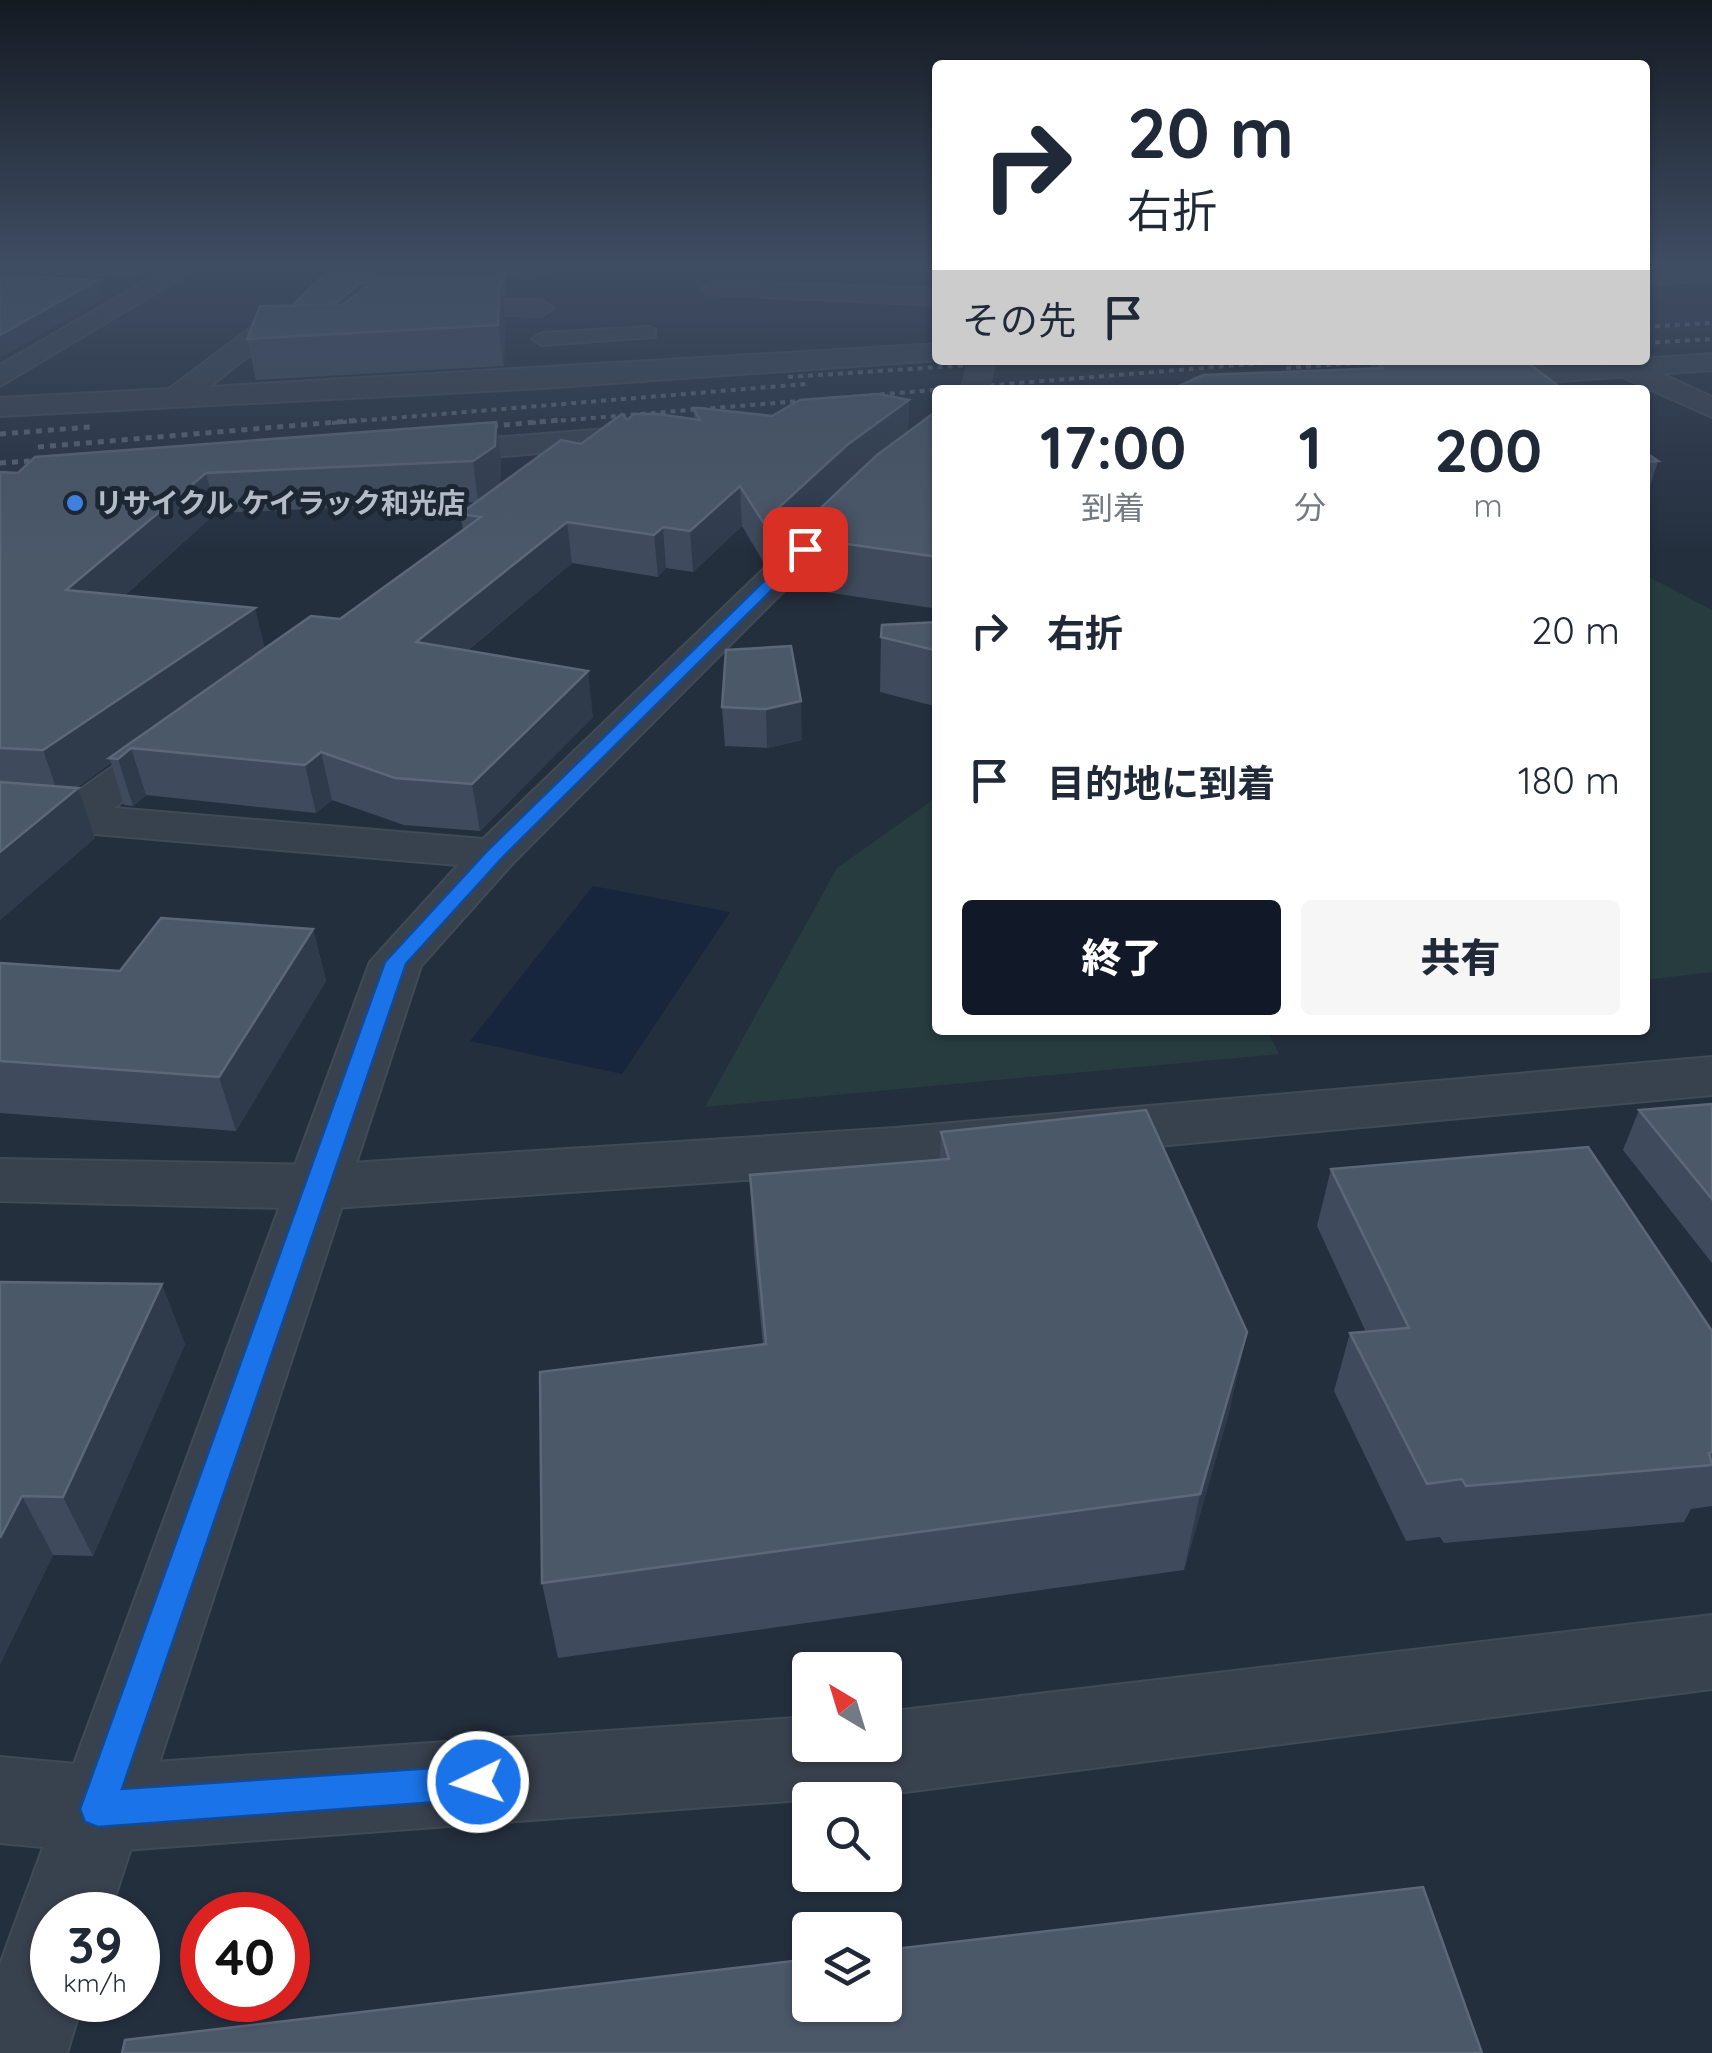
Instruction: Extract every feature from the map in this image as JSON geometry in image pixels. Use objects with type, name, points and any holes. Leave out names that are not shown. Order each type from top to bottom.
[{"type":"street","points":[[0,377],[24,363]]},
{"type":"street","points":[[178,397],[223,363]]},
{"type":"street","points":[[542,363],[542,380]]},
{"type":"street","points":[[0,407],[542,380],[787,363]]},
{"type":"street","points":[[1370,385],[1582,365]]},
{"type":"street","points":[[1620,365],[1712,408]]},
{"type":"street","points":[[71,1892],[396,962],[495,854],[862,493],[931,420]]},
{"type":"street","points":[[394,456],[684,433]]},
{"type":"street","points":[[529,485],[592,440]]},
{"type":"street","points":[[70,818],[212,715]]},
{"type":"street","points":[[0,812],[495,854]]},
{"type":"street","points":[[0,1180],[320,1187],[895,1150],[1710,1078]]},
{"type":"street","points":[[0,1800],[98,1809],[897,1752],[1712,1652]]},
{"type":"street","points":[[18,2053],[30,2016]]},
{"type":"green space","points":[[1650,578],[1712,610],[1712,972],[1650,979]]},
{"type":"green space","points":[[932,801],[932,1035],[1270,1035],[1279,1054],[705,1107],[837,868]]},
{"type":"water","points":[[593,886],[730,912],[622,1074],[470,1041]]},
{"type":"building","points":[[1380,365],[1531,365],[1557,385],[1181,385],[1203,375],[1383,368]]},
{"type":"building","points":[[878,394],[909,400],[847,445],[763,522],[740,486],[690,531],[663,527],[654,535],[567,522],[416,642],[588,671],[472,784],[395,778],[321,752],[305,765],[131,748],[118,759],[109,758],[311,616],[340,619],[481,517],[460,514],[561,440],[581,444],[622,414],[627,420],[634,414],[657,414],[700,420],[693,408],[699,408],[772,416],[800,400]]},
{"type":"building","points":[[932,414],[932,556],[791,536],[877,455]]},
{"type":"building","points":[[496,422],[495,446],[473,461],[206,473],[66,590],[255,608],[43,750],[0,748],[0,472],[18,473],[35,457]]},
{"type":"building","points":[[932,622],[932,650],[881,637],[882,625]]},
{"type":"building","points":[[791,646],[801,701],[766,709],[722,707],[726,650]]},
{"type":"building","points":[[0,782],[78,788],[0,852]]},
{"type":"building","points":[[161,918],[313,929],[219,1077],[0,1061],[0,963],[120,971]]},
{"type":"building","points":[[1712,1104],[1712,1199],[1639,1110]]},
{"type":"building","points":[[1146,1110],[1247,1332],[1200,1494],[542,1583],[540,1372],[766,1344],[750,1175],[949,1159],[941,1132]]},
{"type":"building","points":[[1588,1147],[1712,1331],[1712,1465],[1466,1486],[1462,1479],[1427,1484],[1350,1333],[1409,1328],[1331,1169]]},
{"type":"building","points":[[0,1282],[162,1284],[63,1497],[22,1496],[0,1538]]},
{"type":"building","points":[[1423,1887],[1482,2053],[122,2053],[125,2040],[277,2022],[310,2022],[310,2018],[792,1961],[792,2022],[902,2022],[902,1948]]},
{"type":"railway","points":[[788,377],[971,365]]},
{"type":"railway","points":[[995,385],[1239,365]]},
{"type":"railway","points":[[1286,368],[1331,365]]},
{"type":"railway","points":[[332,423],[806,384]]},
{"type":"railway","points":[[531,423],[932,390]]},
{"type":"railway","points":[[38,447],[362,420]]},
{"type":"railway","points":[[468,428],[561,420]]},
{"type":"railway","points":[[0,434],[90,427]]},
{"type":"railway","points":[[0,463],[59,459]]},
{"type":"place","name":"リサイクル ケイラック和光店","points":[[75,503]]},
{"type":"route","points":[[478,1782],[98,1809],[396,962],[495,854],[805,549]]}]
